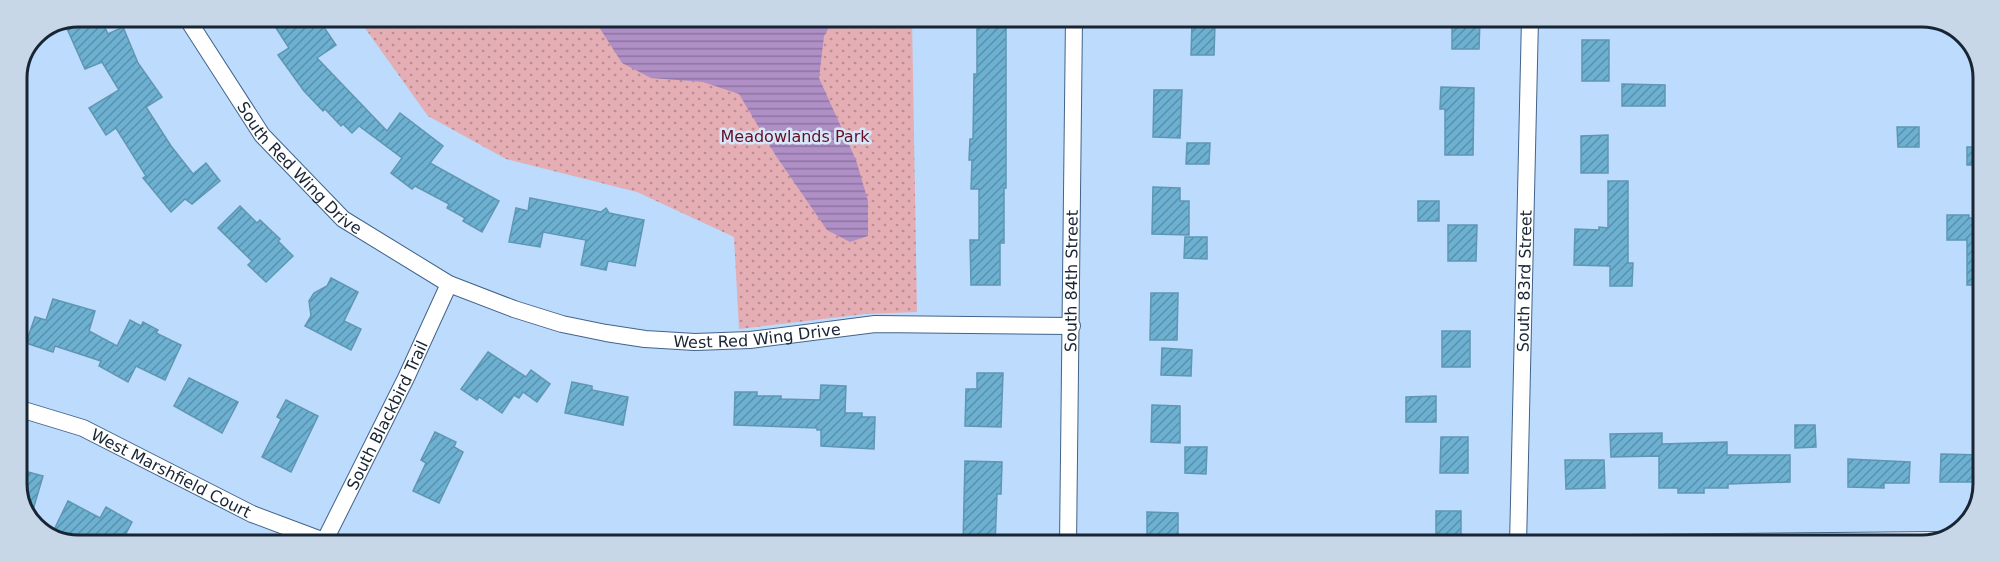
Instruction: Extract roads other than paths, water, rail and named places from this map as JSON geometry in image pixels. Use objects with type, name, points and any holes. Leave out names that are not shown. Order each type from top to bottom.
[{"type":"street","name":"South Red Wing Drive","points":[[192,27],[262,135],[343,219],[449,284]]},
{"type":"street","name":"South 84th Street","points":[[1068,535],[1074,27]]},
{"type":"street","name":"South 83rd Street","points":[[1518,535],[1530,27]]},
{"type":"street","name":"West Red Wing Drive","points":[[449,284],[514,309],[562,324],[645,339],[694,342],[750,340],[875,324],[1072,326]]},
{"type":"street","name":"South Blackbird Trail","points":[[328,535],[406,378],[449,284]]},
{"type":"street","name":"West Marshfield Court","points":[[27,411],[83,428],[252,514],[304,535]]},
{"type":"park label","name":"Meadowlands Park","points":[[795,136]]}]
